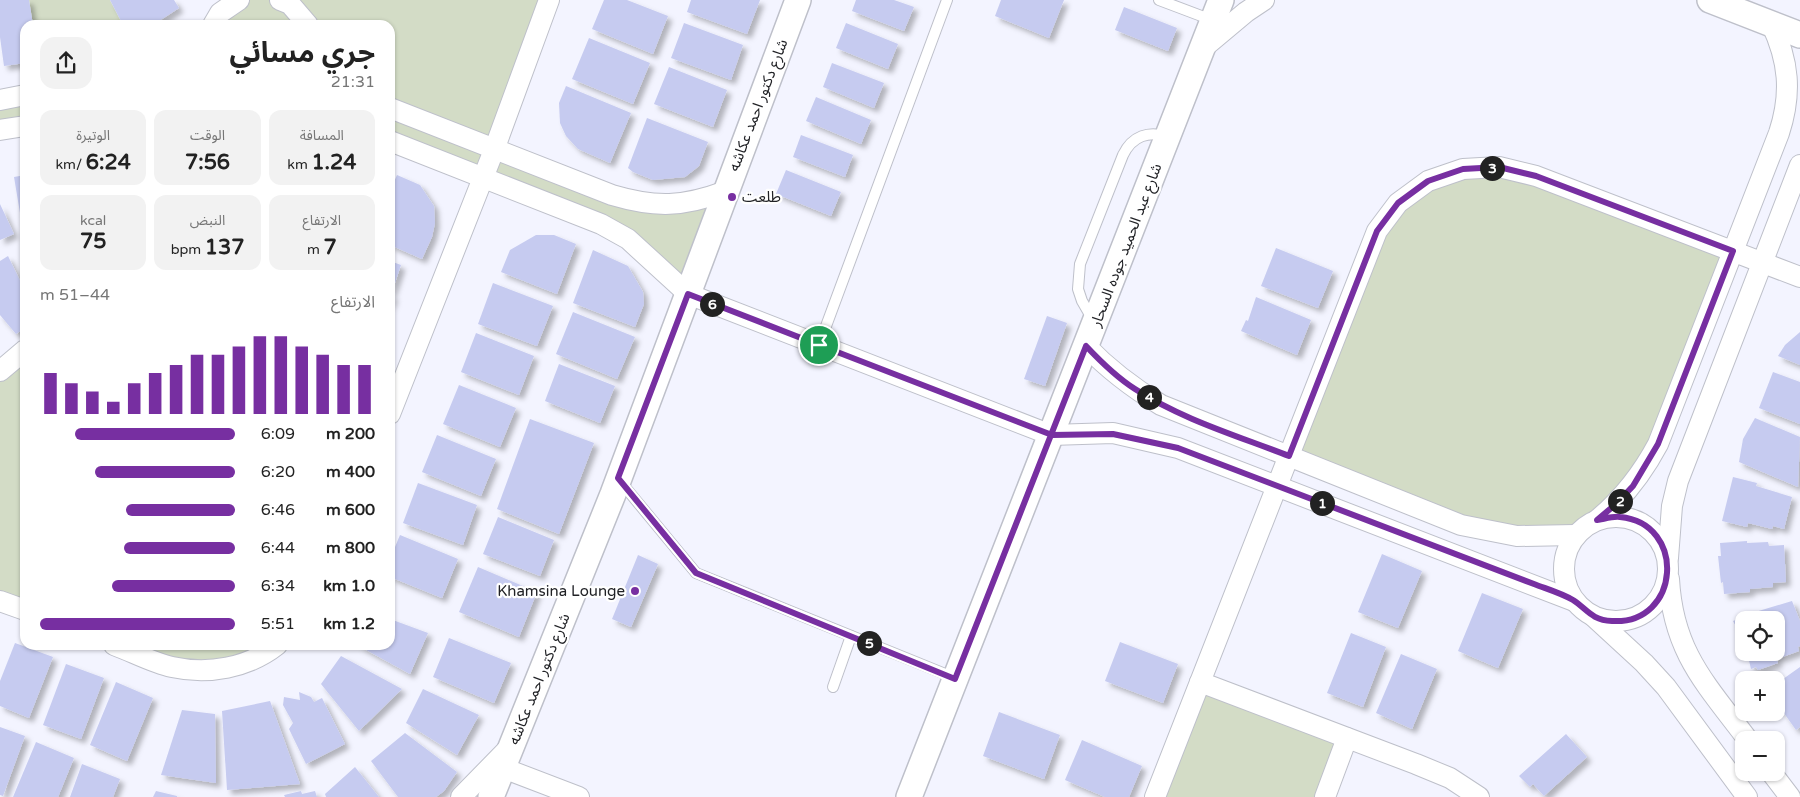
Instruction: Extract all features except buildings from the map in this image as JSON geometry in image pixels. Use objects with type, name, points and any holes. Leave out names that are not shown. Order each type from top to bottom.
[{"type":"street","points":[[280,0],[290,4],[307,19]]},
{"type":"street","points":[[395,386],[398,369],[494,150],[549,0]]},
{"type":"street","name":"شارع دكتور احمد عكاشه","points":[[491,797],[618,478],[798,0]]},
{"type":"street","points":[[1203,48],[1246,12],[1264,0]]},
{"type":"street","points":[[1710,0],[1800,35]]},
{"type":"street","points":[[210,20],[228,8]]},
{"type":"street","name":"شارع عبد الحميد جوده السحار","points":[[909,797],[1217,10]]},
{"type":"street","points":[[1747,797],[1666,687],[1638,657],[1574,601],[1566,585],[1563,568],[1566,550],[1575,535],[1616,504],[1633,486],[1654,451],[1733,251],[1786,111],[1789,88],[1787,66],[1781,44],[1771,24]]},
{"type":"street","points":[[0,100],[20,96]]},
{"type":"street","points":[[395,110],[612,196],[640,203],[679,204],[698,201],[726,191]]},
{"type":"street","points":[[0,130],[20,127]]},
{"type":"street","points":[[395,143],[601,224],[628,239],[688,294],[819,345],[1052,435],[1113,434],[1178,448],[1574,601]]},
{"type":"street","points":[[1594,617],[1611,621],[1627,620],[1642,614],[1655,604],[1664,590],[1668,566],[1672,506],[1678,481],[1800,165]]},
{"type":"street","points":[[1155,797],[1377,231],[1398,203],[1428,181],[1463,169],[1499,167],[1536,176],[1800,277]]},
{"type":"street","points":[[1086,346],[1114,374],[1161,405],[1461,524],[1518,536],[1575,535]]},
{"type":"street","points":[[0,371],[20,354]]},
{"type":"street","points":[[1597,520],[1620,516],[1641,523],[1658,538],[1668,566],[1670,605],[1678,636],[1692,664],[1741,731]]},
{"type":"street","points":[[0,601],[20,608]]},
{"type":"street","points":[[127,650],[172,667],[205,671],[237,666],[272,650]]},
{"type":"street","points":[[1200,682],[1450,778],[1479,797]]},
{"type":"street","points":[[1325,797],[1347,738]]},
{"type":"street","points":[[461,797],[514,742]]},
{"type":"street","points":[[503,768],[579,797]]},
{"type":"street","points":[[1778,781],[1790,797]]},
{"type":"lane","points":[[819,345],[947,0]]},
{"type":"lane","points":[[1159,0],[1217,10]]},
{"type":"lane","points":[[1095,323],[1087,313],[1078,289],[1080,264],[1126,148],[1137,137],[1144,134],[1160,134],[1168,137]]},
{"type":"lane","points":[[618,478],[696,573],[955,679]]},
{"type":"lane","points":[[833,687],[851,636]]},
{"type":"green space","points":[[29,0],[110,0],[120,20],[32,20]]},
{"type":"green space","points":[[235,0],[549,0],[494,150],[640,203],[726,191],[688,294],[628,239],[395,143],[395,20],[209,20]]},
{"type":"green space","points":[[20,96],[20,127],[0,130],[0,100]]},
{"type":"green space","points":[[1499,167],[1733,251],[1658,444],[1597,520],[1575,535],[1517,536],[1289,456],[1377,231],[1428,181]]},
{"type":"green space","points":[[20,354],[20,608],[0,601],[0,371]]},
{"type":"green space","points":[[132,650],[263,650],[205,671]]},
{"type":"green space","points":[[1200,682],[1347,738],[1325,797],[1155,797]]},
{"type":"place","name":"طلعت","points":[[732,197]]},
{"type":"place","name":"Khamsina Lounge","points":[[635,591]]},
{"type":"route","points":[[819,345],[688,294],[618,478],[696,573],[955,679],[1052,435],[1086,346],[1108,369],[1134,389],[1161,405],[1289,456],[1377,231],[1398,203],[1428,181],[1463,169],[1499,167],[1536,176],[1733,251],[1658,444],[1633,486],[1597,520],[1620,516],[1641,523],[1658,538],[1668,558],[1668,574],[1664,590],[1655,604],[1642,614],[1627,620],[1611,621],[1594,617],[1574,601],[1534,584],[1178,448],[1113,434],[1052,435],[819,345]]}]
